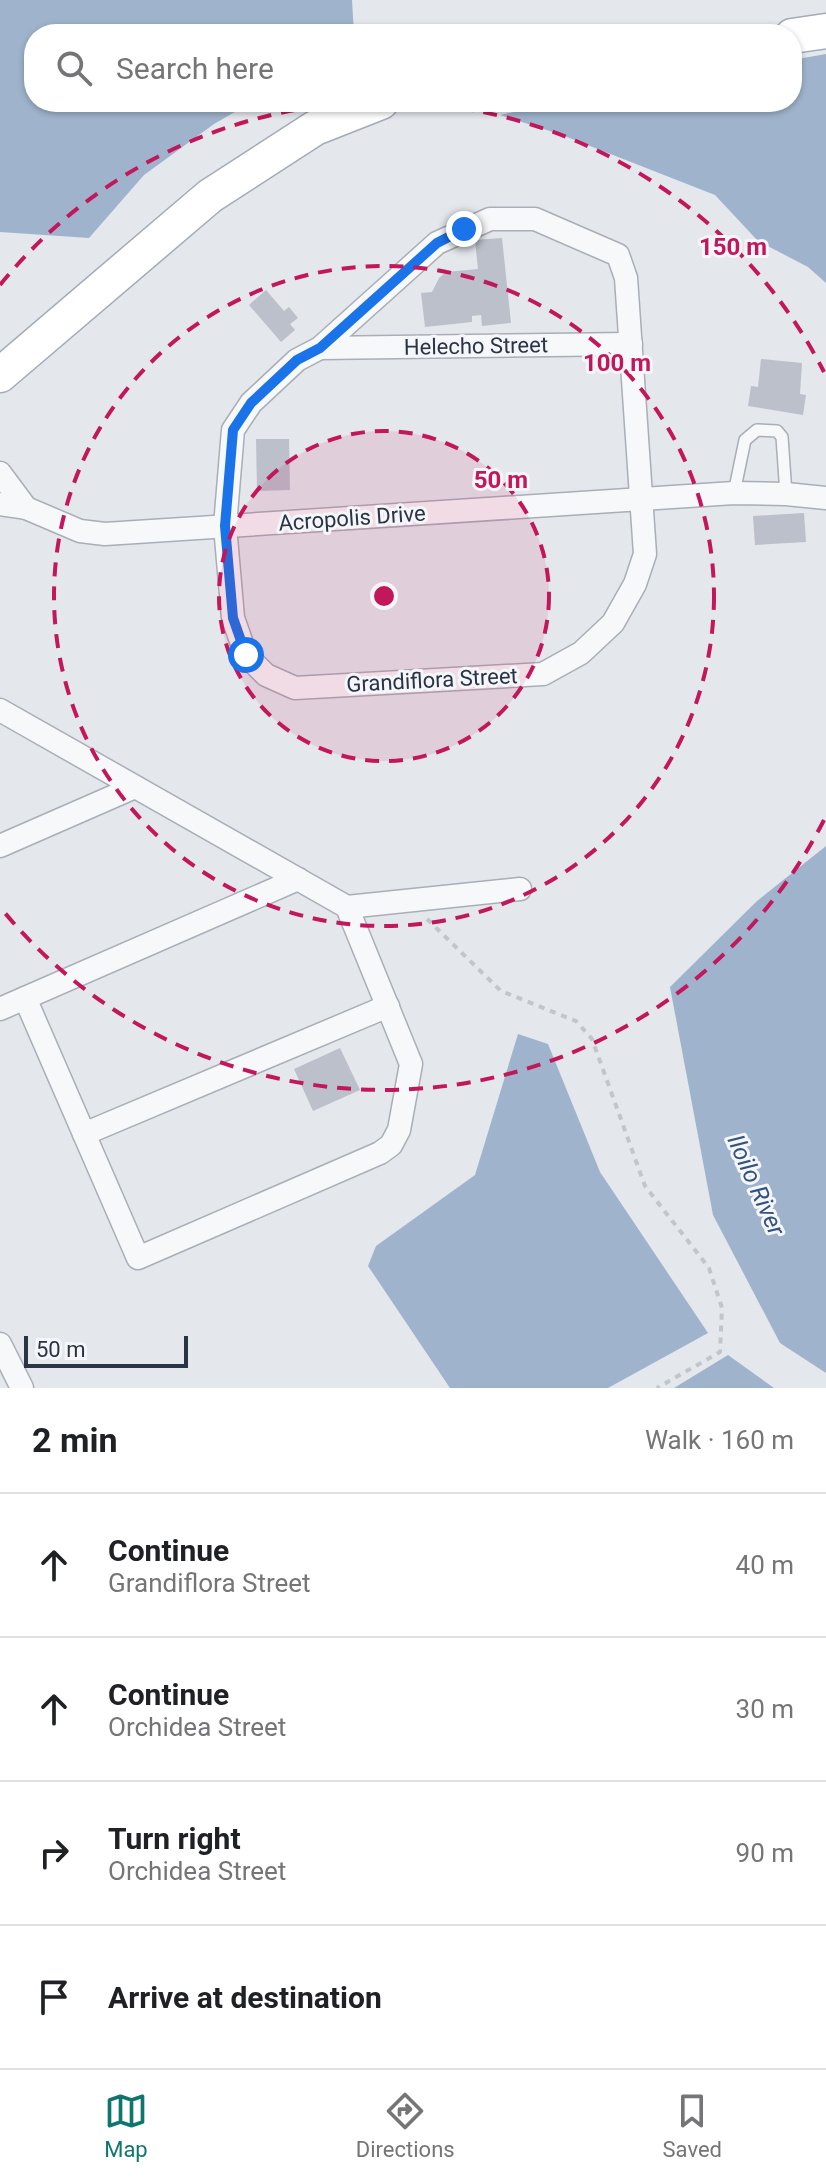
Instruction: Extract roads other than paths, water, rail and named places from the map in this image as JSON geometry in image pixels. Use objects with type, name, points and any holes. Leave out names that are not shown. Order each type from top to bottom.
[{"type":"main road","points":[[802,35],[826,31]]},
{"type":"main road","points":[[0,375],[210,196],[315,128],[356,112]]},
{"type":"street","name":"Grandiflora Street","points":[[490,219],[535,219],[618,255],[626,278],[631,344],[645,554],[635,584],[613,623],[581,653],[543,674],[295,688],[266,675],[246,655],[233,618],[225,526],[233,430],[251,403],[297,360],[320,348],[437,243],[490,219]]},
{"type":"street","name":"Helecho Street","points":[[320,348],[631,344]]},
{"type":"street","points":[[0,473],[26,508]]},
{"type":"street","name":"Acropolis Drive","points":[[0,504],[26,508],[80,531],[105,534],[734,493],[826,498]]},
{"type":"street","points":[[0,710],[347,907],[520,889]]},
{"type":"street","points":[[0,846],[135,787]]},
{"type":"street","points":[[0,1009],[298,879]]},
{"type":"street","points":[[25,998],[138,1258],[391,1145],[399,1130],[411,1064],[347,907]]},
{"type":"street","points":[[84,1134],[388,1006]]},
{"type":"street","points":[[0,1344],[22,1388]]},
{"type":"lane","points":[[734,493],[745,440],[757,430],[777,431],[782,437],[786,494]]},
{"type":"water","points":[[0,0],[352,0],[353,24],[24,24],[24,112],[235,112],[144,175],[89,238],[0,232]]},
{"type":"water","points":[[826,54],[826,283],[808,267],[758,241],[715,195],[562,135],[500,115],[514,112],[802,112],[802,58]]},
{"type":"water","name":"Iloilo River","points":[[826,846],[826,1373],[780,1343],[713,1215],[670,987],[757,901]]},
{"type":"water","points":[[518,1034],[548,1044],[600,1172],[708,1333],[608,1388],[450,1388],[368,1266],[376,1246],[475,1175]]},
{"type":"water","points":[[728,1355],[774,1388],[674,1388]]}]
